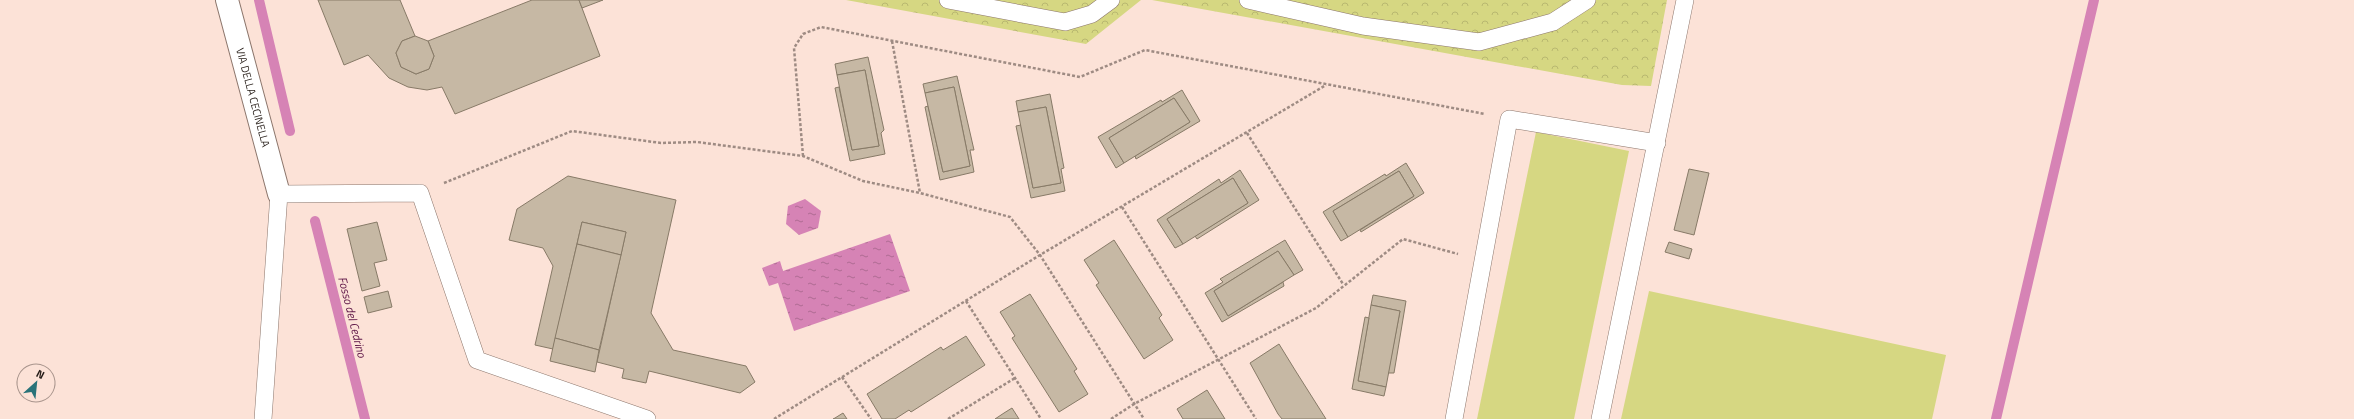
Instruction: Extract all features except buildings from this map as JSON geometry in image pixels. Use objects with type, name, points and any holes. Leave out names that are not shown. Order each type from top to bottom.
[{"type":"street","name":"VIA DELLA CECINELLA","points":[[227,0],[279,194]]},
{"type":"lane","points":[[948,0],[1065,22],[1092,14],[1111,0]]},
{"type":"lane","points":[[1248,0],[1363,26],[1479,42],[1553,22],[1587,0]]},
{"type":"lane","points":[[1600,419],[1685,0]]},
{"type":"lane","points":[[1454,419],[1509,119],[1657,142]]},
{"type":"lane","points":[[263,419],[279,194],[420,193],[477,360],[647,419]]},
{"type":"path","points":[[803,156],[794,48],[803,34],[822,27],[1080,77],[1145,50],[1509,119]]},
{"type":"path","points":[[892,41],[920,192]]},
{"type":"path","points":[[774,419],[1040,255],[1327,85]]},
{"type":"path","points":[[420,193],[572,131],[661,143],[697,142],[803,156],[863,180],[920,192],[1010,217],[1040,255],[1144,419]]},
{"type":"path","points":[[1247,133],[1343,284]]},
{"type":"path","points":[[1122,207],[1256,419]]},
{"type":"path","points":[[1111,419],[1134,404],[1316,308],[1343,284],[1403,239],[1483,260]]},
{"type":"path","points":[[966,301],[1041,419]]},
{"type":"path","points":[[842,377],[871,419]]},
{"type":"path","points":[[948,419],[1015,378]]},
{"type":"green space","points":[[846,0],[1141,0],[1086,44]]},
{"type":"green space","points":[[1152,0],[1667,0],[1651,86],[1622,85]]},
{"type":"green space","points":[[1536,132],[1629,151],[1574,419],[1477,419]]},
{"type":"green space","points":[[1649,291],[1946,355],[1932,419],[1621,419]]},
{"type":"water","points":[[805,199],[821,211],[818,228],[799,235],[786,224],[788,206]]},
{"type":"water","points":[[890,234],[910,291],[794,331],[778,283],[769,286],[762,268],[780,261],[783,271]]},
{"type":"waterway","name":"Fosso del Cedrino","points":[[259,0],[290,131]]},
{"type":"waterway","points":[[1996,419],[2094,0]]},
{"type":"waterway","name":"Fosso del Cedrino","points":[[315,221],[365,419]]}]
